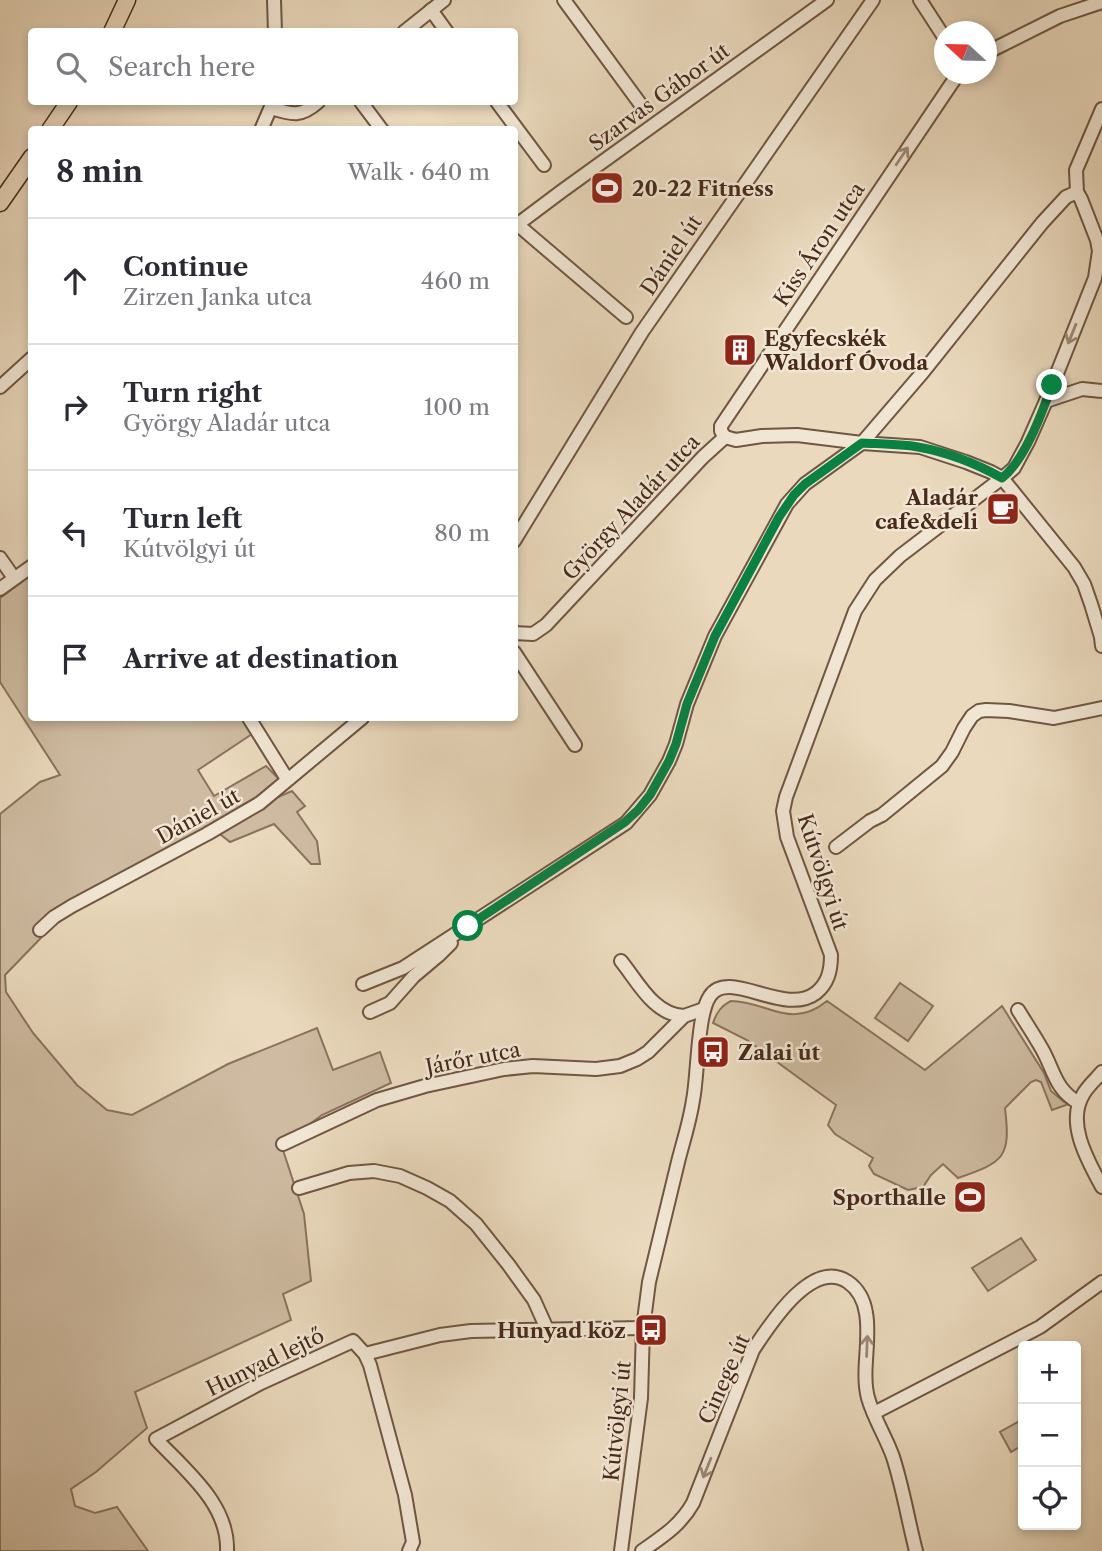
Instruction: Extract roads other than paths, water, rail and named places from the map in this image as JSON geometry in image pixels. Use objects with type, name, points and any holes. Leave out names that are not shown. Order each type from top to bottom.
[{"type":"main road","points":[[114,28],[127,0]]},
{"type":"main road","points":[[53,126],[67,105]]},
{"type":"main road","points":[[0,204],[28,163]]},
{"type":"street","points":[[274,0],[275,28]]},
{"type":"street","points":[[409,28],[443,0]]},
{"type":"street","points":[[564,0],[644,109]]},
{"type":"street","name":"Szarvas Gábor út","points":[[518,224],[827,0]]},
{"type":"street","name":"Dániel út","points":[[518,534],[642,332],[873,0]]},
{"type":"street","points":[[920,0],[934,22]]},
{"type":"street","points":[[997,48],[1060,16],[1102,2]]},
{"type":"street","points":[[431,10],[444,28]]},
{"type":"street","name":"Kiss Áron utca","points":[[725,437],[720,431],[721,426],[951,84]]},
{"type":"street","points":[[263,126],[272,105],[294,114],[307,112],[315,105]]},
{"type":"street","points":[[363,105],[379,126]]},
{"type":"street","points":[[499,105],[515,126]]},
{"type":"street","points":[[363,984],[403,968],[625,822],[638,810],[650,795],[669,761],[705,657],[779,517],[805,484],[862,443],[923,372],[1042,223],[1066,197],[1077,191],[1076,170],[1102,109]]},
{"type":"street","points":[[518,131],[544,166]]},
{"type":"street","name":"Kútvölgyi út","points":[[621,1551],[641,1398],[643,1328],[649,1282],[693,1101],[704,1009],[712,993],[724,987],[748,990],[779,1000],[795,1000],[811,997],[822,988],[827,979],[831,955],[787,837],[783,811],[786,797],[855,611],[875,580],[900,556],[1014,468],[1028,442],[1095,278],[1099,260],[1097,240],[1077,191]]},
{"type":"street","points":[[518,228],[626,317]]},
{"type":"street","points":[[0,387],[28,362]]},
{"type":"street","points":[[1046,401],[1082,389],[1102,391]]},
{"type":"street","name":"György Aladár utca","points":[[518,634],[533,634],[546,625],[703,457],[725,437],[736,440],[797,435],[920,447],[966,462],[1002,478],[1074,567],[1084,584],[1102,646]]},
{"type":"street","points":[[0,558],[15,578]]},
{"type":"street","points":[[0,590],[28,569]]},
{"type":"street","points":[[518,658],[575,745]]},
{"type":"street","points":[[836,846],[882,815],[942,766],[972,716],[979,711],[1009,711],[1054,718],[1102,708]]},
{"type":"street","points":[[251,721],[287,779]]},
{"type":"street","name":"Dániel út","points":[[40,930],[72,906],[260,803],[358,721]]},
{"type":"street","points":[[370,1012],[390,1003],[414,976],[439,956],[463,930]]},
{"type":"street","points":[[621,961],[658,1007],[668,1013],[684,1016]]},
{"type":"street","name":"Járőr utca","points":[[283,1144],[377,1100],[425,1086],[504,1069],[533,1066],[596,1069],[620,1066],[648,1052],[684,1016],[704,1009]]},
{"type":"street","points":[[1018,1010],[1043,1050],[1055,1079],[1066,1096],[1079,1103]]},
{"type":"street","points":[[1102,1072],[1079,1103],[1078,1130],[1081,1146],[1102,1187]]},
{"type":"street","points":[[299,1188],[349,1173],[374,1171],[400,1176],[450,1201],[476,1224],[509,1264],[534,1300],[547,1329]]},
{"type":"street","name":"Cinege út","points":[[642,1551],[672,1530],[693,1503],[753,1350],[766,1330],[809,1283],[828,1277],[846,1280],[862,1297],[867,1313],[868,1396],[893,1457],[916,1551]]},
{"type":"street","points":[[874,1413],[1040,1327],[1102,1282]]},
{"type":"street","points":[[409,1551],[413,1542],[405,1495],[365,1354],[440,1335],[471,1331],[643,1328]]},
{"type":"street","name":"Hunyad lejtő","points":[[227,1551],[224,1527],[212,1502],[156,1439],[261,1383],[353,1341],[365,1354]]},
{"type":"place","name":"20-22 Fitness","points":[[607,188]]},
{"type":"place","name":"Egyfecskék Waldorf Óvoda","points":[[740,350]]},
{"type":"place","name":"Aladár cafe&deli","points":[[1003,509]]},
{"type":"place","name":"Zalai út","points":[[713,1052]]},
{"type":"place","name":"Sporthalle","points":[[970,1197]]},
{"type":"place","name":"Hunyad köz","points":[[651,1330]]}]
